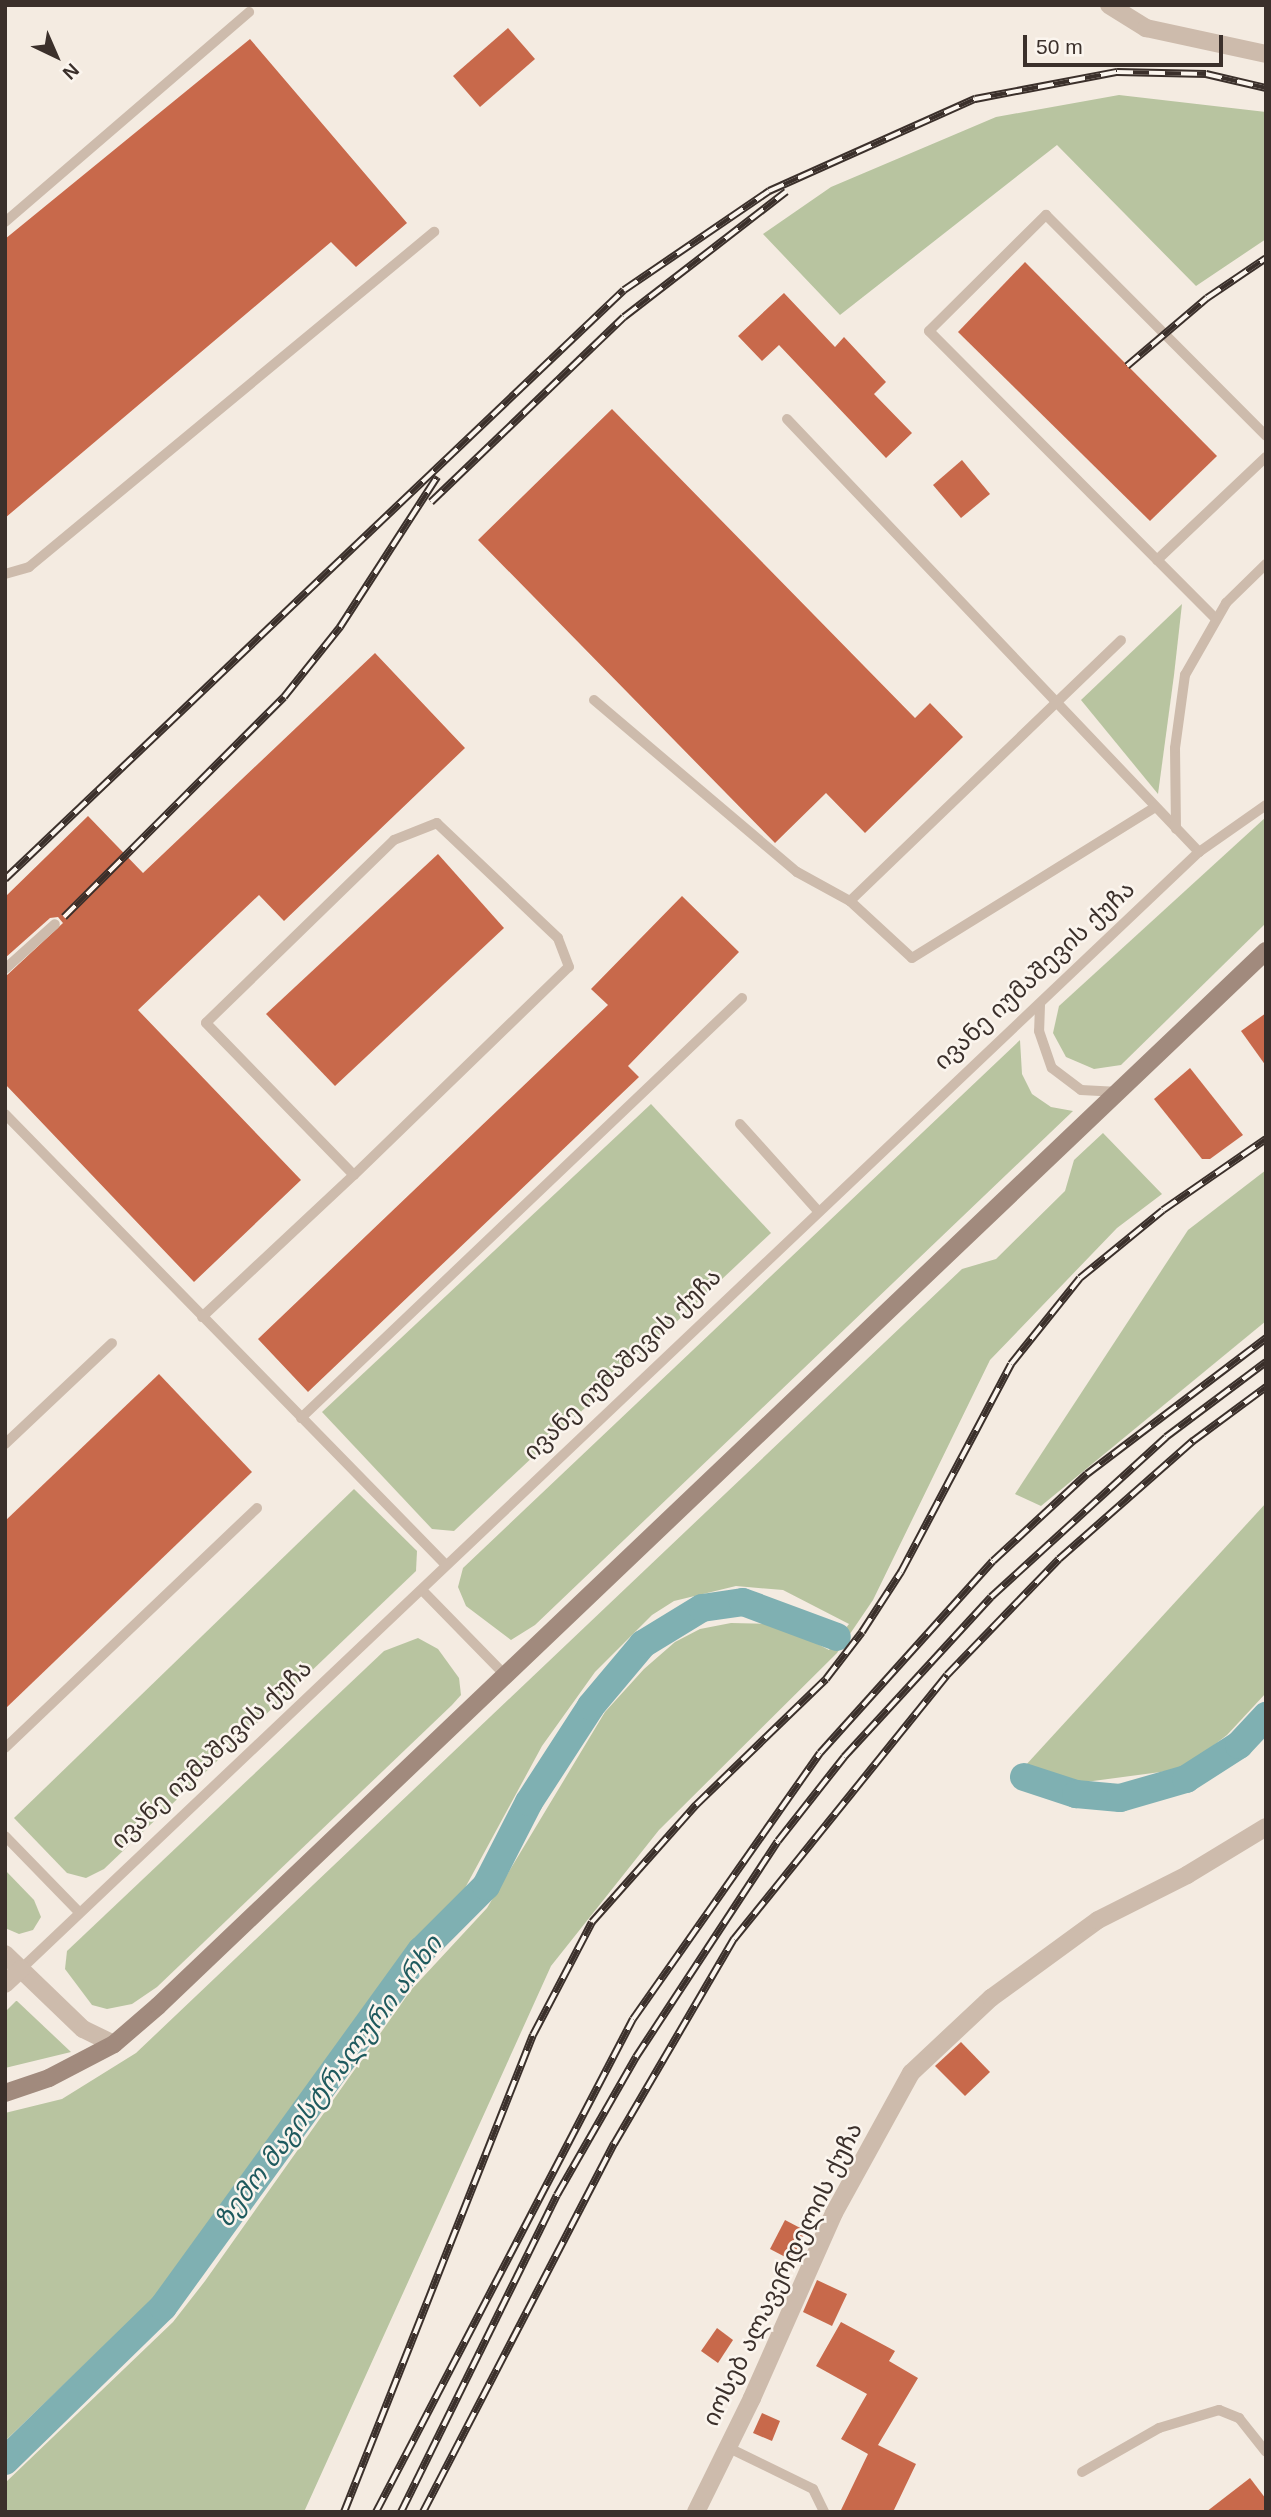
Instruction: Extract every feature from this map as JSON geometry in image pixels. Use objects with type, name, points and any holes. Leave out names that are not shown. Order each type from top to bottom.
[{"type":"street","points":[[1108,5],[1146,28],[1266,54]]},
{"type":"street","points":[[5,2093],[49,2078],[114,2044],[507,1677],[1266,951]]},
{"type":"street","name":"იოსებ ალავერდელის ქუჩა","points":[[696,2512],[725,2445],[752,2398],[834,2213],[911,2073],[991,1998],[1098,1920],[1187,1875],[1266,1827]]},
{"type":"street","points":[[5,1954],[83,2029],[114,2044]]},
{"type":"street","name":"ივანე იუმაშევის ქუჩა","points":[[5,1983],[21,1969]]},
{"type":"lane","points":[[5,222],[249,12]]},
{"type":"lane","points":[[1215,618],[929,331],[1046,215],[1266,436]]},
{"type":"lane","points":[[5,574],[29,567],[434,232]]},
{"type":"lane","points":[[786,419],[1057,702],[1154,808],[1199,852]]},
{"type":"lane","points":[[1157,560],[1266,457]]},
{"type":"lane","points":[[1176,829],[1175,748],[1185,676],[1215,618],[1266,564]]},
{"type":"lane","points":[[850,901],[1121,640]]},
{"type":"lane","points":[[594,700],[797,872],[850,901],[912,958],[1154,808]]},
{"type":"lane","name":"ივანე იუმაშევის ქუჩა","points":[[21,1969],[78,1911],[422,1590],[1199,852],[1266,805]]},
{"type":"lane","points":[[202,1317],[354,1175],[569,967],[558,938],[437,823],[394,840],[206,1023],[354,1175]]},
{"type":"lane","points":[[5,970],[55,924]]},
{"type":"lane","points":[[301,1418],[742,998]]},
{"type":"lane","points":[[1040,1005],[1039,1031],[1052,1068],[1081,1090],[1121,1092]]},
{"type":"lane","points":[[5,1114],[446,1565]]},
{"type":"lane","points":[[740,1124],[818,1211]]},
{"type":"lane","points":[[5,1444],[112,1343]]},
{"type":"lane","points":[[5,1748],[257,1508]]},
{"type":"lane","points":[[422,1590],[507,1677]]},
{"type":"lane","points":[[5,1836],[78,1911]]},
{"type":"lane","points":[[1082,2472],[1159,2428],[1219,2410],[1239,2418],[1266,2452]]},
{"type":"lane","points":[[725,2445],[813,2489],[824,2512]]},
{"type":"green space","points":[[1119,95],[1266,112],[1266,239],[1196,286],[1057,145],[840,315],[763,234],[831,187],[996,117]]},
{"type":"green space","points":[[1182,604],[1174,675],[1158,794],[1081,700]]},
{"type":"green space","points":[[1266,817],[1266,923],[1121,1065],[1094,1069],[1066,1057],[1053,1033],[1059,1006]]},
{"type":"green space","points":[[1020,1040],[1022,1074],[1032,1094],[1051,1107],[1073,1111],[535,1625],[511,1640],[466,1606],[458,1587],[463,1568]]},
{"type":"green space","points":[[651,1104],[771,1233],[454,1531],[432,1529],[322,1412]]},
{"type":"green space","points":[[1103,1133],[1162,1194],[1117,1228],[990,1360],[873,1600],[837,1653],[659,1830],[551,1966],[304,2512],[5,2512],[5,2483],[173,2322],[205,2281],[411,1990],[487,1908],[605,1712],[644,1669],[675,1642],[700,1629],[731,1623],[779,1624],[829,1650],[849,1624],[783,1590],[736,1586],[674,1601],[652,1615],[595,1672],[542,1746],[465,1888],[384,1982],[153,2299],[5,2441],[5,2113],[62,2099],[136,2053],[962,1269],[996,1259],[1065,1191],[1074,1160]]},
{"type":"green space","points":[[1266,1170],[1266,1321],[1041,1506],[1015,1494],[1188,1230]]},
{"type":"green space","points":[[354,1489],[417,1551],[416,1571],[104,1869],[86,1878],[67,1873],[14,1818]]},
{"type":"green space","points":[[1266,1503],[1266,1693],[1227,1735],[1183,1769],[1078,1783],[1025,1766]]},
{"type":"green space","points":[[418,1638],[438,1649],[459,1678],[461,1695],[157,1987],[132,2004],[107,2009],[92,2005],[65,1969],[67,1951],[384,1651]]},
{"type":"green space","points":[[5,1870],[34,1900],[41,1917],[33,1930],[19,1934],[5,1928]]},
{"type":"green space","points":[[16,2001],[71,2052],[5,2068],[5,2012]]},
{"type":"building","points":[[508,28],[535,59],[480,107],[453,76]]},
{"type":"building","points":[[250,39],[407,223],[356,267],[331,242],[5,518],[5,239]]},
{"type":"building","points":[[1025,262],[1217,456],[1150,521],[958,332]]},
{"type":"building","points":[[784,293],[835,347],[844,337],[886,382],[874,394],[912,433],[886,458],[779,345],[762,361],[738,336]]},
{"type":"building","points":[[612,409],[915,718],[930,703],[963,737],[865,833],[826,793],[775,843],[478,540]]},
{"type":"building","points":[[962,460],[990,494],[961,518],[933,485]]},
{"type":"building","points":[[375,653],[465,748],[284,921],[259,895],[138,1010],[301,1180],[194,1282],[5,1084],[5,977],[63,923],[58,917],[50,918],[5,958],[5,897],[88,816],[143,873]]},
{"type":"building","points":[[438,854],[504,928],[335,1086],[266,1014]]},
{"type":"building","points":[[682,896],[739,952],[628,1066],[639,1077],[308,1392],[258,1339],[608,1005],[591,989]]},
{"type":"building","points":[[1266,1013],[1266,1066],[1241,1031]]},
{"type":"building","points":[[1190,1068],[1243,1135],[1210,1159],[1202,1159],[1154,1099]]},
{"type":"building","points":[[159,1374],[252,1472],[5,1709],[5,1521]]},
{"type":"building","points":[[961,2042],[990,2072],[965,2096],[935,2066]]},
{"type":"building","points":[[785,2220],[806,2231],[791,2260],[770,2249]]},
{"type":"building","points":[[817,2280],[847,2294],[832,2326],[803,2312]]},
{"type":"building","points":[[841,2322],[895,2351],[889,2361],[918,2378],[878,2445],[916,2464],[893,2512],[840,2512],[868,2454],[841,2439],[867,2394],[816,2366]]},
{"type":"building","points":[[717,2328],[733,2340],[718,2363],[701,2351]]},
{"type":"building","points":[[762,2413],[780,2421],[772,2441],[753,2433]]},
{"type":"building","points":[[1250,2478],[1266,2499],[1266,2512],[1206,2512]]},
{"type":"waterway","name":"ზემო მაგისტრალური არხი","points":[[5,2461],[163,2307],[421,1951],[486,1886],[529,1802],[591,1706],[643,1644],[702,1608],[743,1602],[837,1637]]},
{"type":"waterway","name":"ზემო მაგისტრალური არხი","points":[[1024,1777],[1076,1794],[1120,1798],[1186,1779],[1239,1745],[1266,1716]]},
{"type":"railway","points":[[5,879],[624,290],[769,191],[975,99],[1117,72],[1206,74],[1266,88]]},
{"type":"railway","points":[[431,502],[624,317],[786,192]]},
{"type":"railway","points":[[1127,366],[1207,298],[1266,258]]},
{"type":"railway","points":[[64,917],[284,697],[340,627],[437,477]]},
{"type":"railway","points":[[344,2512],[533,2035],[592,1922],[696,1805],[826,1679],[862,1632],[901,1572],[1011,1364],[1080,1278],[1163,1210],[1266,1139]]},
{"type":"railway","points":[[376,2512],[633,2019],[820,1753],[993,1561],[1087,1474],[1266,1338]]},
{"type":"railway","points":[[401,2512],[557,2195],[636,2057],[778,1841],[844,1757],[991,1597],[1166,1437],[1266,1362]]},
{"type":"railway","points":[[423,2512],[614,2144],[734,1939],[947,1675],[1059,1559],[1193,1441],[1266,1387]]}]
